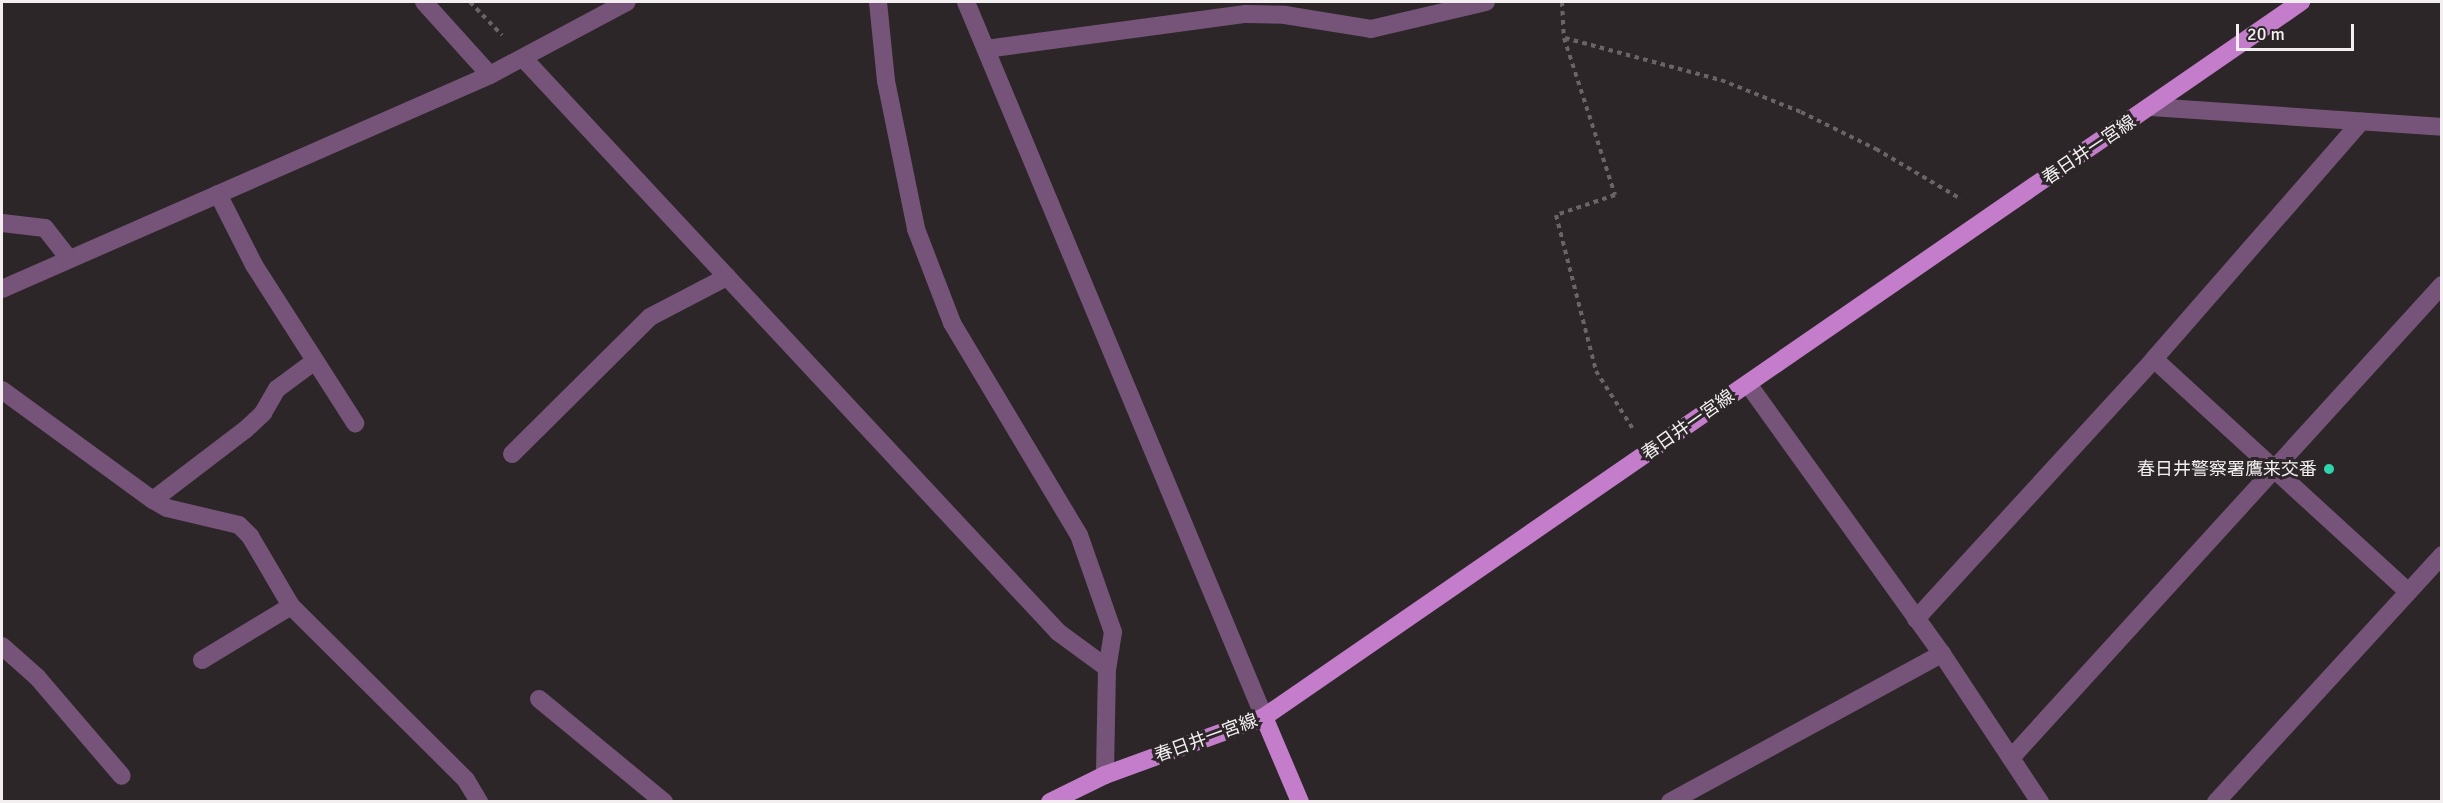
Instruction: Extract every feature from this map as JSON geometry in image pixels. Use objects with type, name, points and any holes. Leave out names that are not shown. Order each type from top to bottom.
[{"type":"main road","name":"春日井一宮線","points":[[1050,801],[1105,775],[1264,717],[2301,2]]},
{"type":"main road","points":[[1264,717],[1300,801]]},
{"type":"street","points":[[424,2],[490,75]]},
{"type":"street","points":[[2,289],[490,75],[627,2]]},
{"type":"street","points":[[878,2],[886,81],[916,229],[952,323],[1078,535],[1113,632],[1107,668],[1105,775]]},
{"type":"street","points":[[966,2],[1264,717]]},
{"type":"street","points":[[986,49],[1246,14],[1285,15],[1371,29],[1486,2]]},
{"type":"street","points":[[523,58],[1058,632],[1107,668]]},
{"type":"street","points":[[2151,107],[2442,128]]},
{"type":"street","points":[[1916,619],[2154,359],[2361,122]]},
{"type":"street","points":[[218,194],[254,265],[355,423]]},
{"type":"street","points":[[2,223],[45,228],[69,259]]},
{"type":"street","points":[[512,454],[650,317],[727,277]]},
{"type":"street","points":[[2012,758],[2442,285]]},
{"type":"street","points":[[2154,359],[2407,591]]},
{"type":"street","points":[[153,500],[245,429],[263,413],[277,388],[315,360]]},
{"type":"street","points":[[1748,384],[1942,654],[2040,801]]},
{"type":"street","points":[[2,390],[167,508],[239,525],[250,536],[291,606],[466,780],[479,801]]},
{"type":"street","points":[[2216,801],[2442,555]]},
{"type":"street","points":[[202,660],[291,606]]},
{"type":"street","points":[[2,646],[37,677],[122,776]]},
{"type":"street","points":[[1670,801],[1942,654]]},
{"type":"street","points":[[539,699],[664,801]]},
{"type":"path","points":[[470,2],[523,58]]},
{"type":"path","points":[[1562,2],[1564,38],[1615,195],[1556,215],[1596,371],[1649,453]]},
{"type":"path","points":[[1564,38],[1721,80],[1801,112],[1876,149],[1991,217]]},
{"type":"place","name":"春日井警察署鷹来交番","points":[[2329,469]]}]
